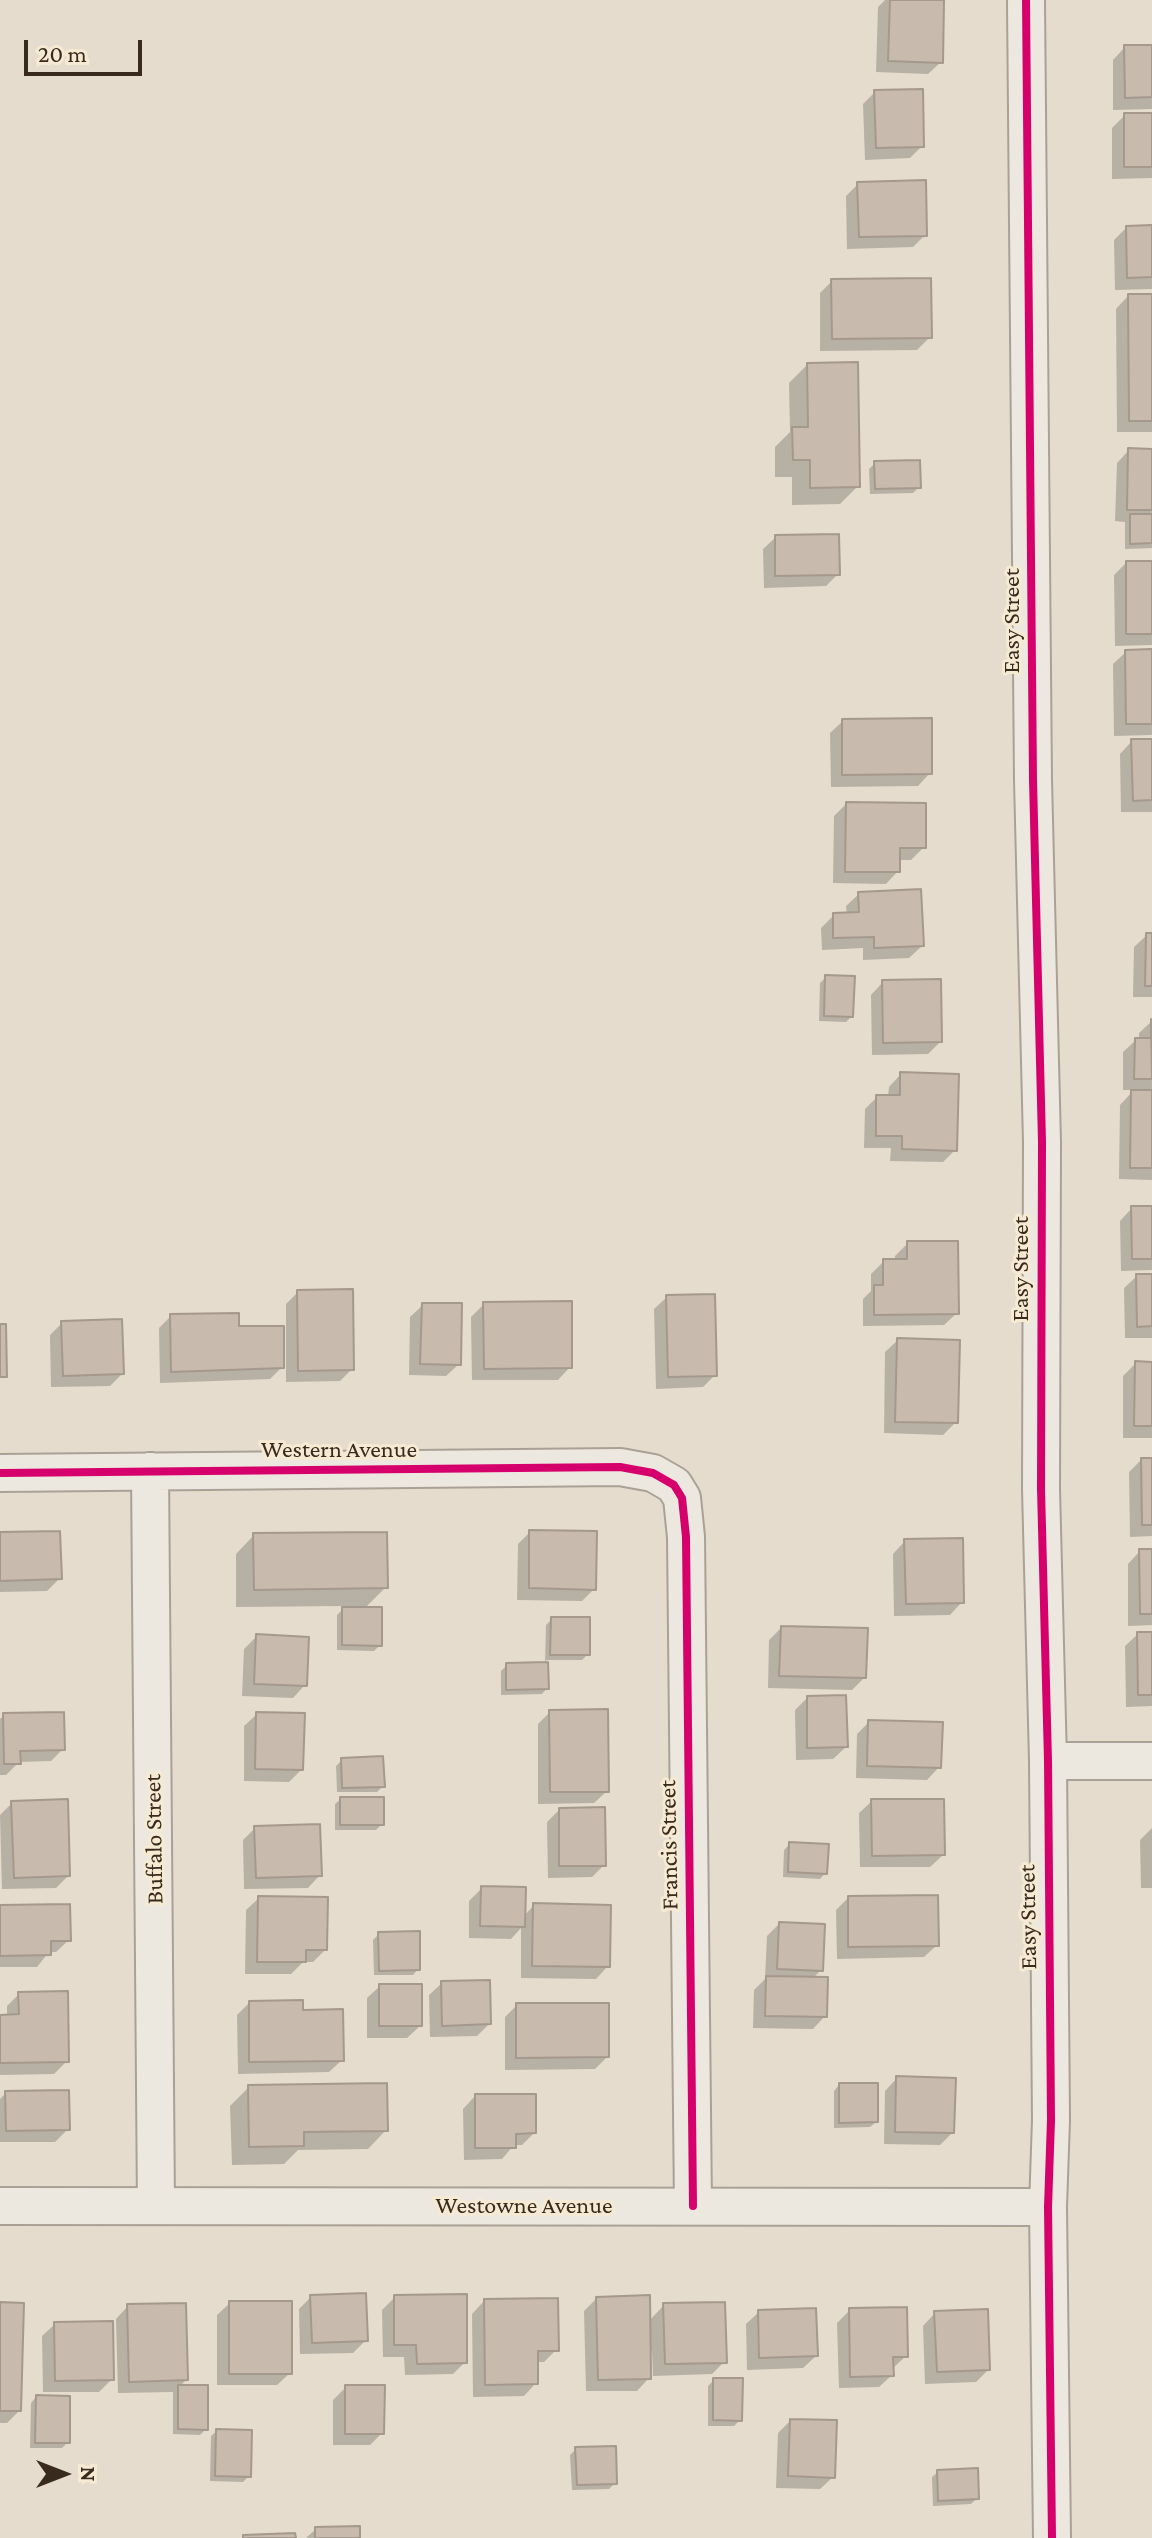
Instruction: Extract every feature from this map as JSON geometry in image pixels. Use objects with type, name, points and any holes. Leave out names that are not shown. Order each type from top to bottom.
[{"type":"street","name":"Easy Street","points":[[1026,0],[1033,780],[1042,1142],[1041,1489],[1048,1761],[1052,2538]]},
{"type":"street","name":"Western Avenue","points":[[0,1473],[620,1467],[653,1473],[674,1485]]},
{"type":"street","name":"Buffalo Street","points":[[150,1471],[156,2206]]},
{"type":"street","name":"Francis Street","points":[[674,1485],[682,1498],[686,1537],[693,2206]]},
{"type":"street","points":[[1048,1761],[1152,1761]]},
{"type":"street","name":"Westowne Avenue","points":[[0,2206],[1048,2207]]},
{"type":"building","points":[[890,0],[944,0],[943,63],[888,61]]},
{"type":"building","points":[[1124,45],[1152,45],[1152,97],[1125,98]]},
{"type":"building","points":[[923,89],[924,147],[876,148],[874,90]]},
{"type":"building","points":[[1124,113],[1152,113],[1152,167],[1124,167]]},
{"type":"building","points":[[926,180],[927,236],[859,237],[857,182]]},
{"type":"building","points":[[1152,225],[1152,277],[1127,278],[1126,226]]},
{"type":"building","points":[[931,278],[932,338],[832,339],[831,279]]},
{"type":"building","points":[[1128,294],[1152,294],[1152,421],[1129,421]]},
{"type":"building","points":[[858,362],[860,487],[810,488],[810,460],[793,460],[792,427],[808,427],[807,363]]},
{"type":"building","points":[[1128,448],[1152,449],[1152,510],[1127,510]]},
{"type":"building","points":[[920,460],[921,488],[875,489],[874,461]]},
{"type":"building","points":[[1130,514],[1152,514],[1152,543],[1130,544]]},
{"type":"building","points":[[839,534],[840,575],[775,576],[775,535]]},
{"type":"building","points":[[1126,561],[1152,561],[1152,634],[1126,634]]},
{"type":"building","points":[[1152,649],[1152,724],[1126,724],[1125,650]]},
{"type":"building","points":[[932,718],[932,774],[842,775],[842,719]]},
{"type":"building","points":[[1131,739],[1152,739],[1152,800],[1133,801]]},
{"type":"building","points":[[846,802],[926,803],[926,848],[900,848],[900,872],[845,872]]},
{"type":"building","points":[[921,889],[924,946],[874,948],[874,937],[833,938],[833,913],[859,912],[858,892]]},
{"type":"building","points":[[1146,933],[1152,933],[1152,986],[1145,986]]},
{"type":"building","points":[[825,975],[855,976],[853,1017],[824,1016]]},
{"type":"building","points":[[941,979],[942,1042],[883,1043],[882,980]]},
{"type":"building","points":[[1151,1019],[1152,1079],[1134,1079],[1135,1038],[1151,1038]]},
{"type":"building","points":[[900,1072],[959,1074],[957,1151],[902,1149],[902,1136],[876,1136],[876,1095],[900,1095]]},
{"type":"building","points":[[1131,1090],[1152,1090],[1152,1168],[1130,1168]]},
{"type":"building","points":[[1131,1206],[1152,1206],[1152,1259],[1132,1259]]},
{"type":"building","points":[[907,1241],[958,1241],[959,1314],[874,1315],[874,1285],[883,1285],[883,1259],[907,1259]]},
{"type":"building","points":[[1136,1274],[1152,1274],[1152,1326],[1137,1327]]},
{"type":"building","points":[[353,1289],[354,1370],[298,1371],[297,1290]]},
{"type":"building","points":[[715,1294],[717,1376],[668,1377],[666,1295]]},
{"type":"building","points":[[572,1301],[572,1368],[484,1369],[483,1302]]},
{"type":"building","points":[[422,1303],[462,1303],[461,1365],[420,1364]]},
{"type":"building","points":[[239,1313],[239,1326],[284,1326],[284,1368],[171,1372],[170,1314]]},
{"type":"building","points":[[122,1319],[124,1374],[63,1376],[61,1321]]},
{"type":"building","points":[[0,1324],[6,1324],[7,1377],[0,1377]]},
{"type":"building","points":[[897,1338],[960,1340],[958,1423],[895,1422]]},
{"type":"building","points":[[1135,1361],[1152,1362],[1152,1426],[1134,1426]]},
{"type":"building","points":[[1141,1458],[1152,1458],[1152,1525],[1142,1525]]},
{"type":"building","points":[[529,1530],[597,1531],[596,1590],[529,1588]]},
{"type":"building","points":[[60,1531],[62,1579],[0,1581],[0,1532]]},
{"type":"building","points":[[387,1532],[388,1588],[254,1590],[253,1533]]},
{"type":"building","points":[[963,1538],[964,1603],[906,1604],[904,1539]]},
{"type":"building","points":[[1139,1549],[1152,1549],[1152,1614],[1140,1614]]},
{"type":"building","points":[[342,1607],[382,1607],[382,1646],[342,1645]]},
{"type":"building","points":[[551,1617],[590,1617],[590,1655],[550,1655]]},
{"type":"building","points":[[781,1626],[868,1628],[866,1678],[779,1676]]},
{"type":"building","points":[[1137,1632],[1152,1632],[1152,1695],[1138,1695]]},
{"type":"building","points":[[256,1634],[309,1637],[307,1686],[254,1684]]},
{"type":"building","points":[[548,1662],[549,1689],[506,1690],[506,1663]]},
{"type":"building","points":[[846,1695],[848,1747],[807,1748],[807,1696]]},
{"type":"building","points":[[608,1709],[609,1792],[550,1792],[549,1710]]},
{"type":"building","points":[[64,1712],[65,1750],[20,1751],[21,1764],[4,1764],[3,1713]]},
{"type":"building","points":[[256,1712],[305,1713],[303,1770],[255,1769]]},
{"type":"building","points":[[868,1720],[943,1722],[941,1768],[867,1766]]},
{"type":"building","points":[[383,1756],[385,1787],[342,1788],[341,1758]]},
{"type":"building","points":[[340,1797],[384,1797],[384,1825],[340,1825]]},
{"type":"building","points":[[68,1799],[70,1876],[14,1878],[11,1801]]},
{"type":"building","points":[[871,1799],[944,1799],[945,1855],[872,1856]]},
{"type":"building","points":[[605,1807],[606,1866],[559,1866],[559,1808]]},
{"type":"building","points":[[320,1824],[322,1876],[256,1878],[254,1826]]},
{"type":"building","points":[[789,1842],[829,1844],[827,1874],[788,1872]]},
{"type":"building","points":[[481,1886],[526,1887],[525,1927],[480,1926]]},
{"type":"building","points":[[938,1895],[939,1946],[848,1947],[848,1896]]},
{"type":"building","points":[[258,1896],[328,1897],[327,1950],[306,1950],[306,1962],[257,1962]]},
{"type":"building","points":[[533,1903],[611,1905],[610,1967],[532,1966]]},
{"type":"building","points":[[70,1904],[71,1941],[51,1941],[51,1955],[0,1956],[0,1905]]},
{"type":"building","points":[[779,1922],[825,1924],[823,1971],[777,1969]]},
{"type":"building","points":[[420,1931],[420,1970],[379,1971],[378,1932]]},
{"type":"building","points":[[766,1976],[828,1977],[827,2017],[765,2016]]},
{"type":"building","points":[[490,1980],[491,2024],[442,2026],[441,1981]]},
{"type":"building","points":[[379,1984],[422,1984],[422,2026],[379,2026]]},
{"type":"building","points":[[68,1991],[69,2062],[0,2063],[0,2015],[19,2014],[18,1992]]},
{"type":"building","points":[[303,2000],[303,2010],[343,2009],[344,2061],[249,2062],[249,2001]]},
{"type":"building","points":[[516,2003],[609,2003],[609,2057],[516,2058]]},
{"type":"building","points":[[896,2076],[956,2078],[954,2133],[895,2132]]},
{"type":"building","points":[[387,2083],[388,2131],[304,2132],[304,2146],[249,2147],[248,2085]]},
{"type":"building","points":[[839,2083],[878,2083],[878,2122],[839,2123]]},
{"type":"building","points":[[69,2090],[70,2130],[6,2131],[5,2091]]},
{"type":"building","points":[[475,2094],[536,2094],[536,2133],[516,2134],[516,2148],[475,2148]]},
{"type":"building","points":[[366,2293],[368,2341],[312,2343],[310,2295]]},
{"type":"building","points":[[467,2294],[467,2363],[417,2364],[416,2345],[394,2345],[394,2295]]},
{"type":"building","points":[[650,2295],[651,2379],[598,2380],[596,2297]]},
{"type":"building","points":[[558,2298],[559,2351],[538,2351],[538,2384],[485,2385],[484,2299]]},
{"type":"building","points":[[229,2301],[292,2301],[292,2374],[229,2374]]},
{"type":"building","points":[[0,2302],[24,2303],[21,2411],[0,2411]]},
{"type":"building","points":[[725,2302],[727,2363],[665,2364],[663,2303]]},
{"type":"building","points":[[186,2303],[188,2380],[129,2382],[127,2304]]},
{"type":"building","points":[[907,2307],[908,2357],[893,2357],[894,2376],[850,2377],[849,2308]]},
{"type":"building","points":[[816,2308],[818,2356],[759,2358],[758,2310]]},
{"type":"building","points":[[988,2309],[990,2370],[937,2372],[934,2311]]},
{"type":"building","points":[[113,2321],[114,2380],[55,2381],[54,2322]]},
{"type":"building","points":[[713,2378],[743,2378],[742,2421],[713,2420]]},
{"type":"building","points":[[178,2385],[208,2385],[208,2430],[178,2429]]},
{"type":"building","points":[[345,2385],[385,2385],[384,2434],[345,2434]]},
{"type":"building","points":[[36,2395],[70,2396],[70,2443],[35,2443]]},
{"type":"building","points":[[790,2419],[837,2420],[835,2478],[788,2476]]},
{"type":"building","points":[[216,2429],[252,2430],[251,2477],[215,2476]]},
{"type":"building","points":[[616,2446],[617,2484],[577,2485],[575,2447]]},
{"type":"building","points":[[978,2468],[979,2499],[938,2501],[937,2470]]},
{"type":"building","points":[[360,2526],[360,2538],[315,2538],[315,2527]]},
{"type":"building","points":[[295,2533],[296,2538],[243,2538],[243,2535]]},
{"type":"cycle path","points":[[1026,0],[1033,780],[1042,1142],[1041,1489],[1048,1761],[1052,2538]]},
{"type":"cycle path","points":[[0,1473],[620,1467],[653,1473],[674,1485],[682,1498],[686,1537],[693,2206]]}]
